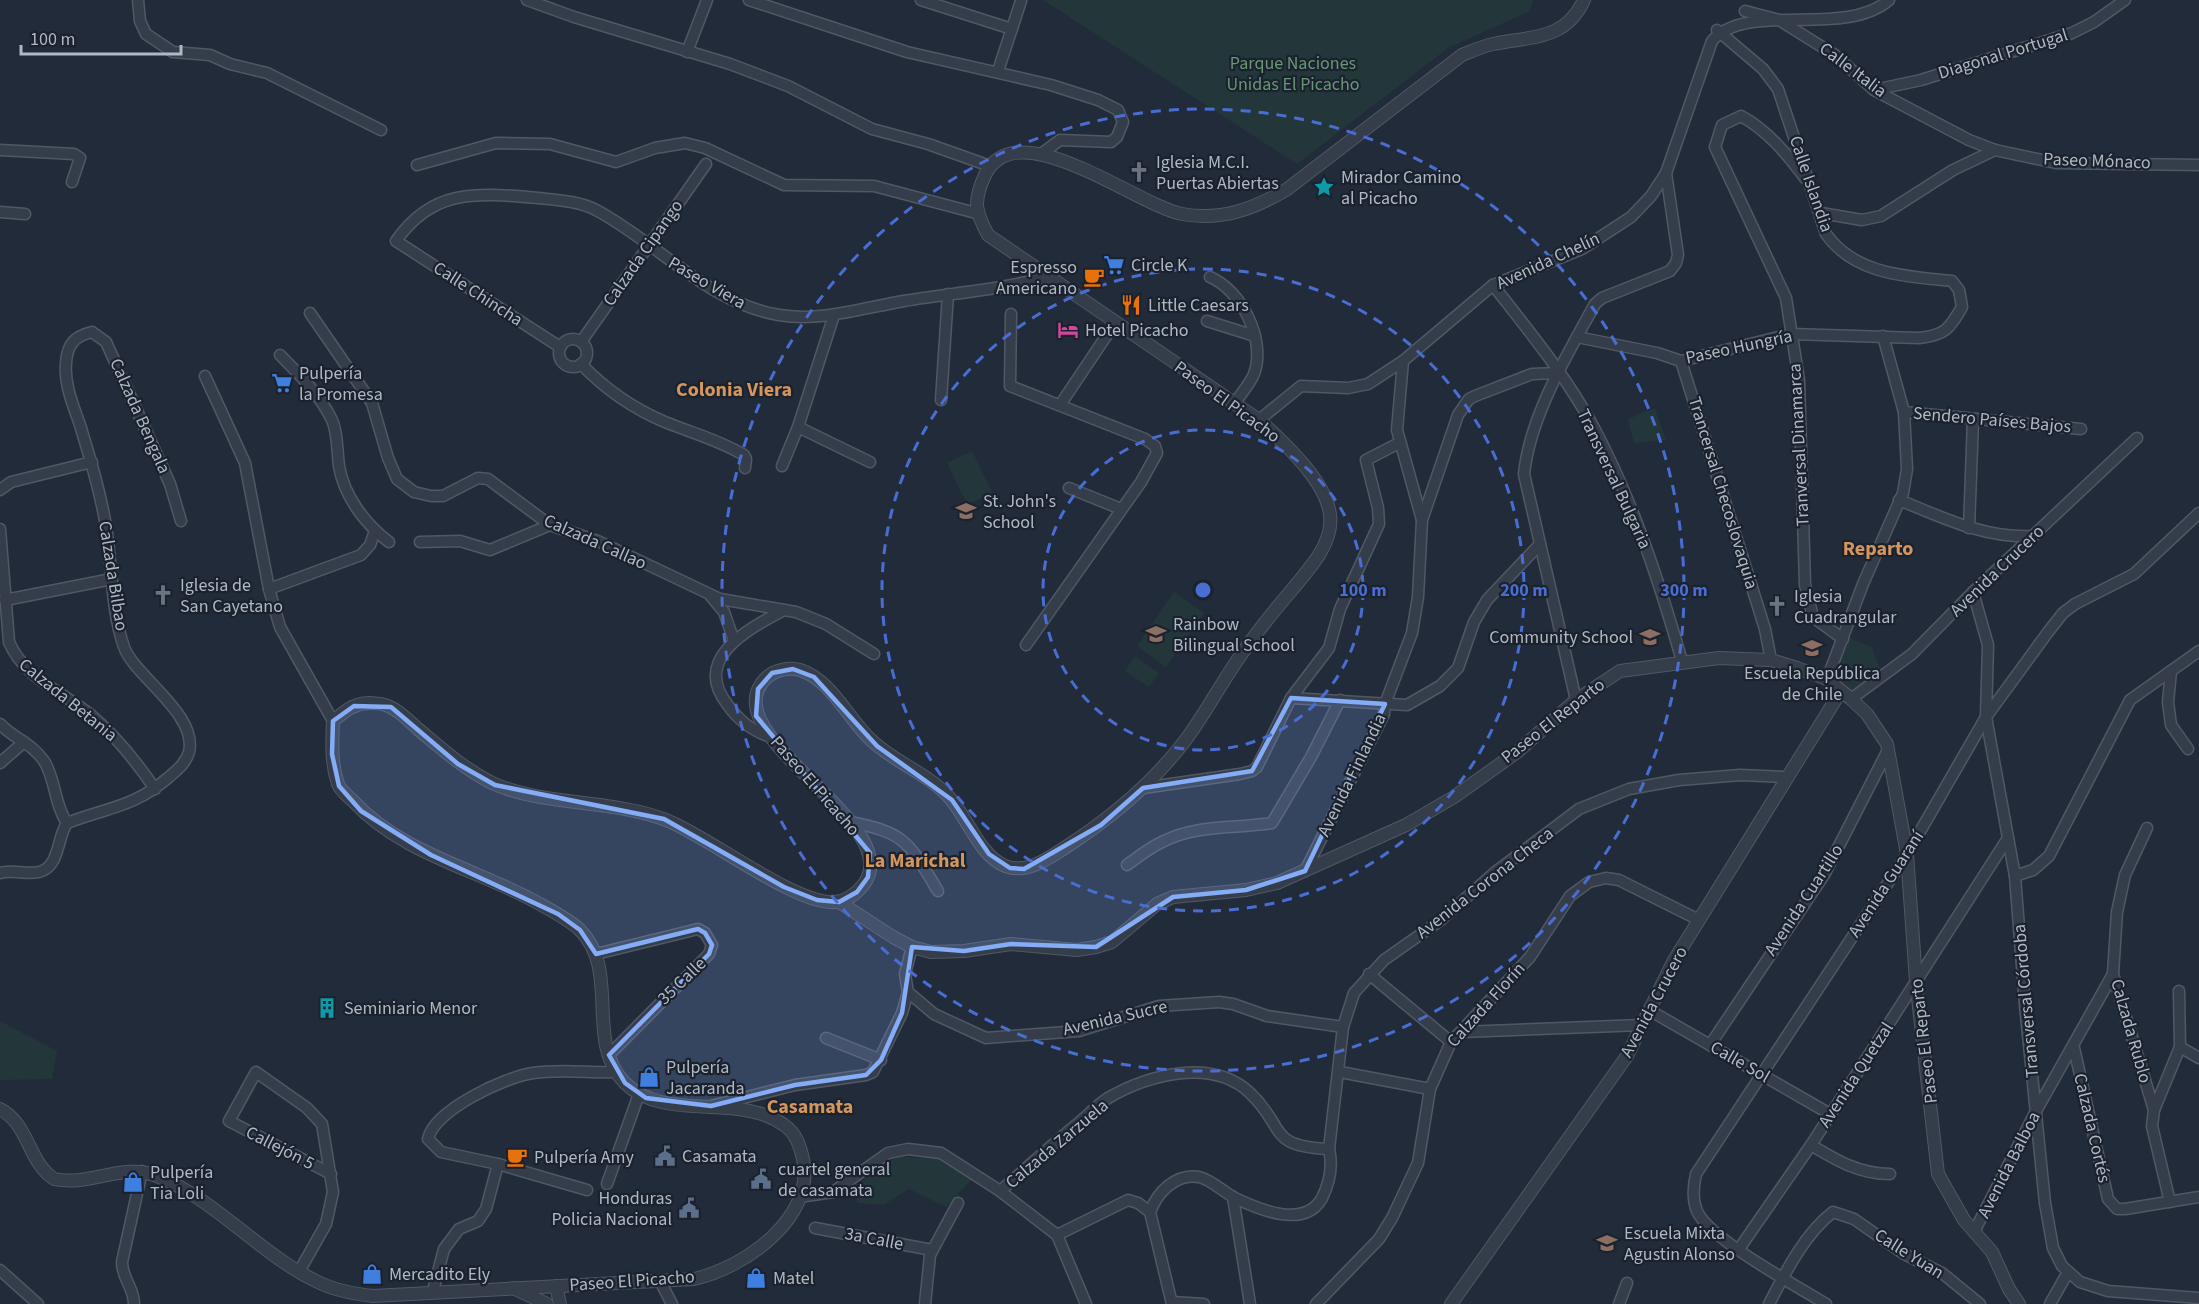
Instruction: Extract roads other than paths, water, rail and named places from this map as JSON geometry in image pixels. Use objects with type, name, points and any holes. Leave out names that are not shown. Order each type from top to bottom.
[{"type":"street","points":[[138,0],[140,21],[146,34],[173,52],[210,55],[230,64],[267,73],[381,130]]},
{"type":"street","points":[[527,0],[730,64],[788,86],[872,129],[928,144],[990,166]]},
{"type":"street","points":[[687,52],[707,0]]},
{"type":"street","points":[[749,0],[907,52],[1051,85],[1098,100],[1118,110],[1123,123],[1117,137],[1111,142],[1060,140],[1041,154]]},
{"type":"street","points":[[921,0],[1012,28]]},
{"type":"street","points":[[417,165],[496,143],[550,144],[616,162],[656,148],[686,143],[705,148],[784,185],[874,186],[976,213],[977,198],[990,166],[1004,155],[1015,152],[1041,154],[1083,170],[1165,209],[1183,214],[1230,216],[1258,206],[1286,190],[1462,56],[1491,44],[1534,39],[1563,28],[1578,14],[1584,0]]},
{"type":"street","points":[[1819,8],[1861,13],[1880,7],[1888,0]]},
{"type":"street","name":"Diagonal Portugal","points":[[1874,90],[1921,80],[2072,33],[2094,22],[2125,0]]},
{"type":"street","points":[[998,72],[1021,1]]},
{"type":"street","points":[[1717,30],[1724,21],[1742,10],[1764,6]]},
{"type":"street","name":"Calle Italia","points":[[1742,10],[1779,20],[1835,55],[1874,90],[1969,140],[1995,150]]},
{"type":"street","name":"Avenida Chelín","points":[[1259,420],[1301,386],[1348,388],[1367,385],[1403,361],[1493,285],[1582,249],[1631,217],[1651,196],[1666,173],[1717,30]]},
{"type":"street","name":"Calle Islandia","points":[[1717,30],[1749,55],[1778,89],[1827,234],[1835,247],[1849,258],[1889,274],[1952,281],[1959,290],[1962,307],[1950,327],[1939,336]]},
{"type":"street","name":"Tranversal Dinamarca","points":[[1812,188],[1780,147],[1752,122],[1741,116],[1722,125],[1715,147],[1786,298],[1799,380],[1805,585],[1813,617],[1843,639]]},
{"type":"street","points":[[0,150],[74,154],[81,158],[72,182]]},
{"type":"street","points":[[1821,213],[1862,220],[1881,216],[1953,170],[1995,150]]},
{"type":"street","name":"Paseo Mónaco","points":[[1995,150],[2056,163],[2199,165]]},
{"type":"street","name":"Calzada Cipango","points":[[581,342],[706,164]]},
{"type":"street","points":[[1576,700],[1524,474],[1526,451],[1531,433],[1559,373],[1577,337],[1602,298],[1670,271],[1676,263],[1678,255],[1666,173]]},
{"type":"street","name":"Paseo Viera","points":[[396,241],[416,216],[427,208],[444,201],[491,193],[564,201],[593,208],[712,289],[757,311],[800,317],[834,315],[948,294],[1014,286],[1047,277]]},
{"type":"street","points":[[0,212],[25,214]]},
{"type":"street","name":"Paseo El Picacho","points":[[839,902],[857,892],[871,870],[870,853],[850,822],[771,736],[756,716],[755,699],[758,689],[772,673],[784,669],[807,673],[834,696],[855,725],[877,746],[935,783],[966,819],[989,854],[1010,868],[1024,869],[1048,859],[1101,825],[1143,788],[1182,744],[1258,629],[1307,574],[1322,553],[1332,526],[1330,508],[1318,480],[1259,420],[988,235],[976,213]]},
{"type":"street","name":"Calle Chincha","points":[[396,241],[560,347]]},
{"type":"street","points":[[1210,277],[1230,288],[1255,336],[1258,352],[1255,373],[1236,403]]},
{"type":"street","name":"Transversal Bulgaria","points":[[1493,285],[1559,373],[1593,427],[1627,499],[1655,568],[1682,661]]},
{"type":"street","points":[[941,400],[948,294]]},
{"type":"street","name":"Calzada Callao","points":[[310,313],[372,403],[388,458],[397,479],[406,487],[431,496],[443,496],[478,478],[488,479],[550,525],[600,542],[710,595],[784,610],[826,624],[874,654]]},
{"type":"street","points":[[1011,314],[1010,386],[1145,439],[1155,446],[1157,453],[1141,482],[1026,645]]},
{"type":"street","points":[[782,466],[798,427],[834,315]]},
{"type":"street","points":[[1207,321],[1255,336]]},
{"type":"street","points":[[1060,405],[1115,323]]},
{"type":"street","name":"Calzada Bengala","points":[[78,336],[92,333],[106,342],[170,484],[182,521]]},
{"type":"street","name":"Paseo Hungría","points":[[1577,337],[1657,353],[1681,361],[1791,334],[1939,336]]},
{"type":"street","name":"Calzada Bilbao","points":[[67,823],[132,803],[155,789],[186,761],[189,740],[173,707],[123,647],[106,526],[92,462],[71,398],[66,373],[68,347],[78,336]]},
{"type":"street","points":[[1827,679],[1863,584],[1899,500],[1907,469],[1904,412],[1883,336]]},
{"type":"street","points":[[572,340],[581,342],[586,354],[581,364],[572,367],[564,364],[559,356],[560,347],[572,340]]},
{"type":"street","points":[[280,355],[305,379],[332,421],[340,470],[356,508],[375,531],[389,542]]},
{"type":"street","points":[[1403,361],[1397,425],[1399,443],[1422,520]]},
{"type":"street","name":"Trancersal Checoslovaquia","points":[[1681,361],[1765,629],[1771,660]]},
{"type":"street","points":[[581,364],[599,383],[632,405],[665,422],[744,455],[745,468]]},
{"type":"street","name":"Avenida Finlandia","points":[[1305,871],[1384,714],[1385,704],[1402,662],[1416,617],[1422,520],[1458,414],[1469,399],[1532,374],[1559,373]]},
{"type":"street","points":[[205,376],[245,463],[269,589],[280,627],[333,721],[354,706],[373,703],[391,707],[458,764],[495,785],[627,809],[664,819],[711,841],[792,890],[817,900],[839,902]]},
{"type":"street","name":"Sendero Países Bajos","points":[[1904,412],[2081,429]]},
{"type":"street","points":[[1969,528],[1973,420]]},
{"type":"street","points":[[798,427],[870,462]]},
{"type":"street","name":"Avenida Crucero","points":[[1851,699],[1912,654],[1972,592],[2138,438]]},
{"type":"street","points":[[1143,788],[1252,771],[1292,698],[1329,648],[1340,609],[1379,524],[1378,508],[1366,460],[1399,443]]},
{"type":"street","points":[[0,489],[11,482],[92,462]]},
{"type":"street","points":[[1069,488],[1121,509]]},
{"type":"street","points":[[1899,500],[1969,528],[2014,537],[2034,536]]},
{"type":"street","name":"Avenida Guaraní","points":[[1826,1304],[1739,1249],[1698,1214],[1693,1187],[1696,1174],[1907,854],[1986,717],[2063,613],[2075,604],[2134,574],[2199,513]]},
{"type":"street","points":[[420,542],[460,542],[490,550],[550,525]]},
{"type":"street","name":"Calzada Betania","points":[[0,529],[9,642],[15,656],[53,691],[90,714],[125,746],[155,789]]},
{"type":"street","points":[[269,589],[361,555],[370,545],[375,531]]},
{"type":"street","points":[[1292,698],[1407,705],[1440,686],[1458,668],[1473,622],[1487,600],[1540,544]]},
{"type":"street","points":[[5,600],[112,579]]},
{"type":"street","name":"Transversal Córdoba","points":[[1972,592],[1988,645],[1986,717],[2015,876],[2045,1203],[2053,1248],[2062,1266],[2080,1282],[2108,1291],[2199,1298]]},
{"type":"street","points":[[710,595],[724,612],[734,641]]},
{"type":"street","points":[[771,736],[756,732],[740,719],[716,685],[719,662],[734,641],[750,628],[784,610]]},
{"type":"street","points":[[2015,876],[2033,870],[2049,856],[2130,700],[2199,651]]},
{"type":"street","name":"Paseo El Reparto","points":[[839,902],[912,947],[931,952],[964,951],[1011,944],[1077,950],[1096,947],[1112,942],[1157,904],[1173,897],[1246,890],[1277,883],[1407,825],[1454,797],[1516,752],[1576,700],[1620,671],[1682,661],[1719,658],[1771,660],[1827,679],[1851,699],[1879,731],[1888,750],[1907,854],[1916,981],[1938,1174],[1956,1208],[1992,1252],[2009,1289],[2019,1304]]},
{"type":"street","points":[[2171,671],[2168,702],[2171,725],[2188,749]]},
{"type":"street","name":"Avenida Crucero","points":[[1450,1304],[1627,1056],[1673,962],[1841,691]]},
{"type":"street","points":[[1127,865],[1147,850],[1175,836],[1221,827],[1272,823],[1311,757],[1340,700]]},
{"type":"street","name":"Paseo El Picacho","points":[[0,1109],[15,1118],[36,1156],[54,1179],[90,1179],[128,1170],[142,1171],[185,1189],[263,1247],[320,1283],[373,1300],[433,1291],[694,1279],[714,1274],[736,1264],[773,1237],[799,1197],[805,1170],[800,1143],[786,1125],[761,1113],[662,1102],[639,1094],[616,1072],[609,1054],[596,954],[580,930],[558,914],[519,892],[423,850],[397,836],[362,811],[339,786],[332,754],[333,721]]},
{"type":"street","points":[[0,724],[35,750],[45,763],[59,811],[67,823],[62,830],[58,851],[50,865],[41,872],[0,873]]},
{"type":"street","points":[[0,763],[24,742]]},
{"type":"street","name":"Avenida Cuartillo","points":[[1710,1045],[1824,875],[1888,750]]},
{"type":"street","name":"Avenida Corona Checa","points":[[1150,1212],[1156,1197],[1180,1179],[1198,1177],[1233,1197],[1292,1216],[1306,1214],[1317,1206],[1329,1185],[1331,1159],[1329,1149],[1340,1072],[1343,1027],[1354,993],[1369,974],[1440,920],[1494,873],[1579,809],[1629,789],[1679,780],[1740,775],[1786,777]]},
{"type":"street","points":[[850,822],[894,833],[905,841],[938,891]]},
{"type":"street","name":"Calzada Rublo","points":[[2147,828],[2125,875],[2117,912],[2113,974],[2154,1110],[2152,1126],[2170,1202]]},
{"type":"street","name":"Avenida Quetzal","points":[[1739,1249],[1811,1145],[2008,838]]},
{"type":"street","name":"Calzada Florín","points":[[1316,1304],[1379,1239],[1392,1218],[1418,1163],[1430,1089],[1445,1051],[1530,957],[1570,896],[1589,882],[1606,878],[1619,880],[1699,920]]},
{"type":"street","name":"35 Calle","points":[[596,954],[698,929],[705,933],[712,945],[709,954],[609,1054]]},
{"type":"street","points":[[711,1106],[795,1085],[866,1075],[873,1072],[881,1060],[902,1013],[908,992],[905,974],[912,947]]},
{"type":"street","points":[[1369,974],[1451,1042]]},
{"type":"street","name":"Avenida Balboa","points":[[1975,1230],[2036,1111],[2074,1048],[2113,974]]},
{"type":"street","points":[[2154,1110],[2180,1047],[2179,991]]},
{"type":"street","name":"Avenida Sucre","points":[[908,992],[934,1014],[986,1038],[1078,1031],[1159,1006],[1219,1002],[1233,1004],[1267,1016],[1343,1027]]},
{"type":"street","name":"Calle Sol","points":[[1649,1010],[1830,1114]]},
{"type":"street","points":[[1462,1032],[1642,1025]]},
{"type":"street","points":[[826,1038],[881,1060]]},
{"type":"street","points":[[2180,1047],[2199,1058]]},
{"type":"street","name":"Calzada Cortés","points":[[2074,1048],[2108,1199],[2117,1209],[2170,1202]]},
{"type":"street","name":"Callejón 5","points":[[255,1072],[315,1115],[322,1124],[330,1174],[228,1121],[255,1072]]},
{"type":"street","points":[[587,1190],[498,1164],[441,1152],[428,1139],[430,1129],[443,1116],[511,1079],[532,1073],[616,1072]]},
{"type":"street","name":"Calzada Zarzuela","points":[[1000,1191],[1107,1099],[1146,1081],[1173,1075],[1206,1072],[1233,1080],[1263,1108],[1285,1140],[1300,1148],[1329,1149]]},
{"type":"street","points":[[1340,1072],[1430,1089]]},
{"type":"street","points":[[607,1184],[639,1094]]},
{"type":"street","points":[[1811,1145],[1841,1163],[1863,1171],[1890,1174]]},
{"type":"street","points":[[799,1197],[832,1192],[888,1153],[909,1149],[941,1153],[1000,1191],[1057,1235],[1086,1304]]},
{"type":"street","points":[[433,1291],[444,1249],[459,1229],[478,1221],[486,1209],[498,1164]]},
{"type":"street","points":[[134,1304],[132,1286],[122,1275],[122,1262],[142,1171]]},
{"type":"street","points":[[300,1270],[326,1224],[333,1192],[330,1174]]},
{"type":"street","points":[[1233,1197],[1250,1304]]},
{"type":"street","points":[[2170,1202],[2199,1197]]},
{"type":"street","points":[[1057,1235],[1128,1200],[1138,1203],[1150,1212],[1172,1303],[1204,1304]]},
{"type":"street","points":[[927,1304],[932,1250],[958,1203]]},
{"type":"street","name":"Calle Yuan","points":[[1783,1277],[1813,1233],[1833,1212],[1841,1212],[1904,1254],[1942,1273],[1980,1304]]},
{"type":"street","name":"3a Calle","points":[[815,1228],[932,1250]]},
{"type":"street","points":[[0,1269],[38,1304]]},
{"type":"street","points":[[2050,1304],[2068,1272]]},
{"type":"street","points":[[1769,1304],[1783,1277]]},
{"type":"street","points":[[660,1281],[672,1304]]},
{"type":"street","points":[[1619,1304],[1628,1283]]},
{"type":"street","points":[[556,1286],[560,1304]]},
{"type":"street","points":[[513,1288],[547,1304]]},
{"type":"place","name":"Iglesia M.C.I. Puertas Abiertas","points":[[1139,172]]},
{"type":"place","name":"Mirador Camino al Picacho","points":[[1324,187]]},
{"type":"place","name":"Circle K","points":[[1114,265]]},
{"type":"place","name":"Espresso Americano","points":[[1094,277]]},
{"type":"place","name":"Little Caesars","points":[[1131,305]]},
{"type":"place","name":"Hotel Picacho","points":[[1068,330]]},
{"type":"place","name":"Pulpería la Promesa","points":[[282,383]]},
{"type":"place","name":"St. John's School","points":[[966,511]]},
{"type":"place","name":"Iglesia de San Cayetano","points":[[163,595]]},
{"type":"place","name":"Iglesia Cuadrangular","points":[[1777,606]]},
{"type":"place","name":"Rainbow Bilingual School","points":[[1156,634]]},
{"type":"place","name":"Community School","points":[[1650,637]]},
{"type":"place","name":"Escuela República de Chile","points":[[1812,648]]},
{"type":"place","name":"Seminiario Menor","points":[[327,1008]]},
{"type":"place","name":"Pulpería Jacaranda","points":[[649,1077]]},
{"type":"place","name":"Casamata","points":[[665,1156]]},
{"type":"place","name":"Pulpería Amy","points":[[517,1157]]},
{"type":"place","name":"cuartel general de casamata","points":[[761,1179]]},
{"type":"place","name":"Pulpería Tia Loli","points":[[133,1182]]},
{"type":"place","name":"Honduras Policia Nacional","points":[[689,1208]]},
{"type":"place","name":"Escuela Mixta Agustin Alonso","points":[[1607,1243]]},
{"type":"place","name":"Mercadito Ely","points":[[372,1274]]},
{"type":"place","name":"Matel","points":[[756,1278]]},
{"type":"district","name":"Colonia Viera","points":[[734,390]]},
{"type":"district","name":"Reparto","points":[[1878,549]]},
{"type":"district","name":"La Marichal","points":[[915,861]]},
{"type":"district","name":"Casamata","points":[[810,1107]]},
{"type":"park label","name":"Parque Naciones Unidas El Picacho","points":[[1293,73]]}]
